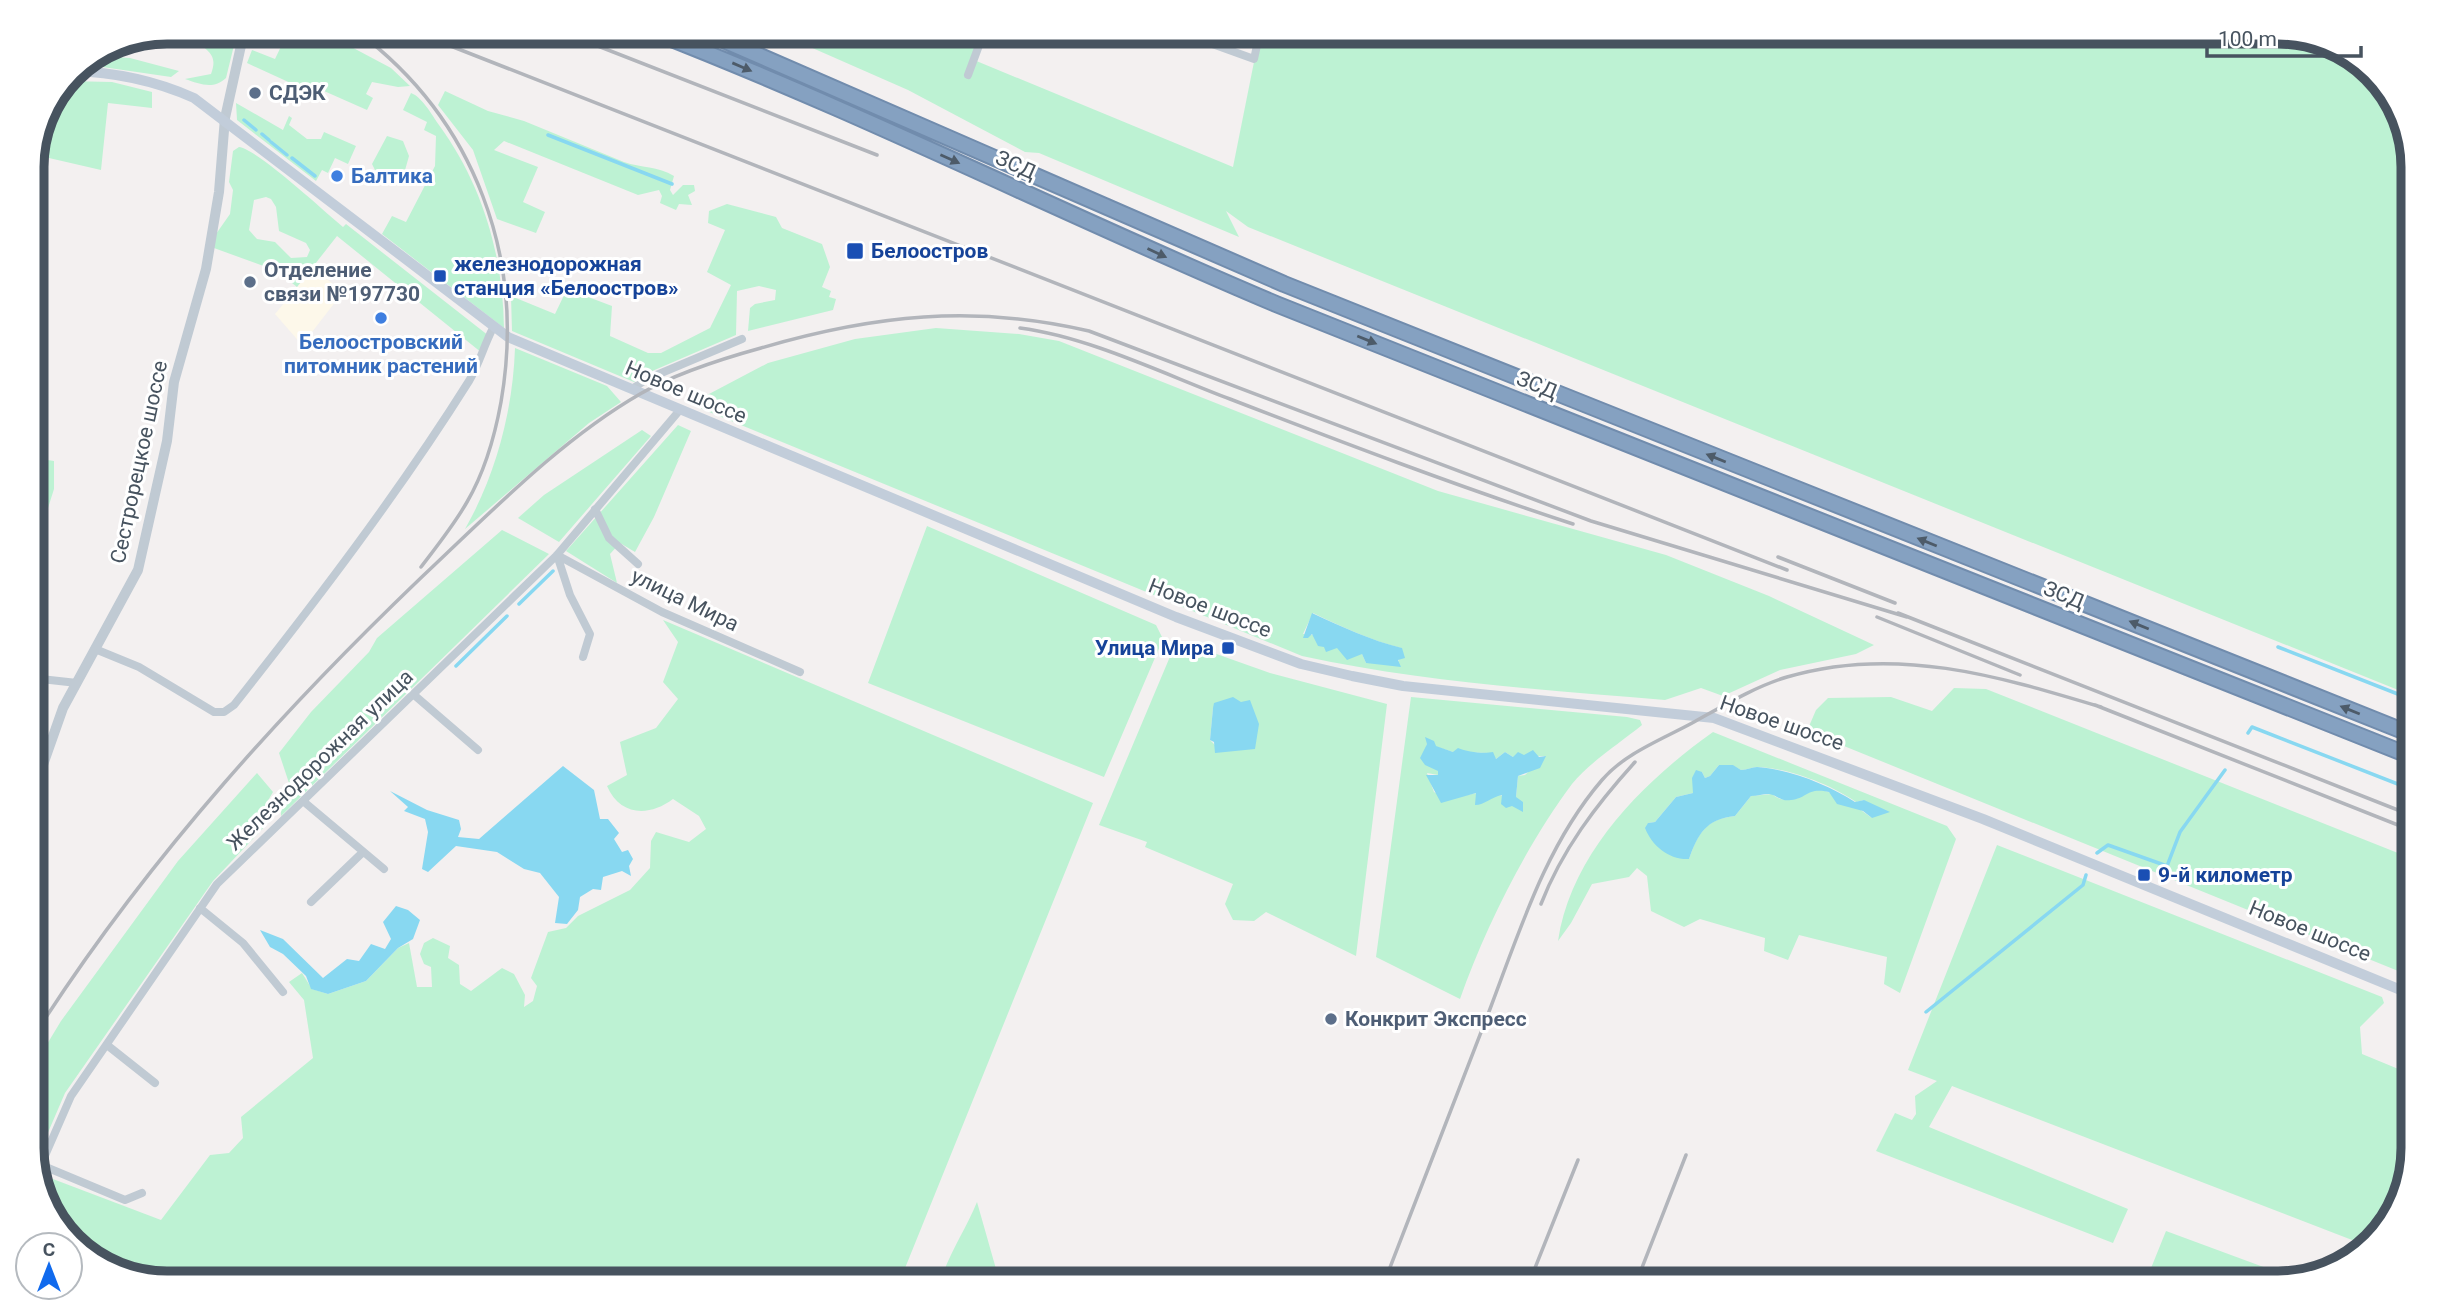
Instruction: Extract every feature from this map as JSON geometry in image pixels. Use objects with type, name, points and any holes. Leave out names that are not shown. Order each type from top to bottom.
[{"type":"highway","name":"ЗСД","points":[[686,44],[845,111],[1171,260],[1276,304],[2401,752]]},
{"type":"highway","name":"ЗСД","points":[[732,44],[1284,285],[2401,730]]},
{"type":"main road","name":"Новое шоссе","points":[[88,72],[120,74],[167,86],[194,97],[225,118],[508,337],[1163,612],[1301,664],[1403,686],[1714,718],[1983,819],[2401,990]]},
{"type":"street","name":"Сестрорецкое шоссе","points":[[44,762],[63,708],[138,570],[167,441],[174,382],[206,269],[219,191],[225,118],[241,44]]},
{"type":"street","points":[[968,75],[980,44]]},
{"type":"street","points":[[1211,44],[1254,60],[1257,44]]},
{"type":"street","points":[[95,649],[139,667],[214,712],[224,712],[234,705],[302,619],[471,379],[493,328]]},
{"type":"street","points":[[632,389],[647,379],[742,339]]},
{"type":"street","name":"Железнодорожная улица","points":[[44,1158],[71,1096],[217,884],[557,555],[679,411]]},
{"type":"street","points":[[595,509],[609,538],[638,564]]},
{"type":"street","points":[[557,555],[570,594],[590,634],[583,657]]},
{"type":"street","name":"улица Мира","points":[[557,555],[662,612],[800,673]]},
{"type":"street","points":[[44,679],[77,683]]},
{"type":"street","points":[[413,694],[478,750]]},
{"type":"street","points":[[303,801],[384,869]]},
{"type":"street","points":[[311,902],[363,852]]},
{"type":"street","points":[[200,908],[243,943],[283,992]]},
{"type":"street","points":[[107,1045],[155,1083]]},
{"type":"street","points":[[45,1167],[125,1200],[130,1201],[142,1193]]},
{"type":"shaded area","points":[[313,268],[343,292],[302,345],[275,314]]},
{"type":"green space","points":[[200,44],[234,44],[226,78],[216,84],[206,85],[185,79],[211,74],[213,61]]},
{"type":"green space","points":[[282,44],[346,44],[391,68],[410,86],[398,87],[372,82],[366,94],[373,98],[367,110],[324,91],[308,91],[247,63],[252,50],[275,59]]},
{"type":"green space","points":[[803,44],[980,44],[974,60],[1233,167],[1258,44],[2278,44],[2302,46],[2333,56],[2359,74],[2381,98],[2395,127],[2401,158],[2401,691],[1248,227],[1226,211],[1239,237],[1039,153],[1025,152],[908,90]]},
{"type":"green space","points":[[112,57],[130,58],[179,71],[171,77],[96,66]]},
{"type":"green space","points":[[79,81],[112,82],[152,92],[152,108],[108,103],[101,170],[44,158],[45,150],[56,112]]},
{"type":"green space","points":[[445,91],[488,111],[524,121],[624,162],[668,173],[674,176],[670,190],[673,195],[683,185],[694,185],[695,191],[688,195],[692,205],[679,204],[676,210],[660,203],[662,196],[659,190],[638,195],[504,141],[494,150],[538,167],[523,202],[545,212],[536,233],[497,219],[473,150],[438,105]]},
{"type":"green space","points":[[411,93],[419,98],[454,148],[478,196],[494,247],[503,300],[504,328],[382,234],[392,216],[406,222],[435,166],[436,136],[424,130],[427,122],[403,110]]},
{"type":"green space","points":[[236,103],[283,130],[289,116],[292,118],[289,125],[307,139],[321,139],[324,132],[356,146],[348,164],[335,158],[328,173],[322,170],[316,181],[237,120]]},
{"type":"green space","points":[[387,136],[403,141],[409,156],[402,181],[396,183],[378,176],[372,164]]},
{"type":"green space","points":[[239,147],[260,158],[343,227],[346,224],[489,336],[482,353],[337,236],[297,287],[277,271],[214,248],[216,234],[230,214],[233,190],[229,182],[233,151]],"holes":[[[266,197],[271,199],[276,207],[279,231],[306,243],[310,250],[307,257],[291,258],[275,242],[257,239],[249,230],[254,200]]]},
{"type":"green space","points":[[727,204],[776,217],[782,228],[822,244],[830,267],[822,287],[831,291],[829,297],[836,299],[833,310],[748,331],[750,308],[755,304],[775,300],[776,290],[759,286],[737,291],[736,335],[643,375],[634,382],[512,331],[511,296],[555,314],[567,289],[612,306],[610,336],[648,353],[661,353],[710,328],[731,285],[707,272],[725,230],[708,223],[709,211]]},
{"type":"green space","points":[[936,328],[1019,334],[1059,341],[1438,491],[1666,555],[1769,596],[1874,645],[1856,654],[1780,670],[1723,696],[1701,688],[1665,700],[1438,679],[1302,656],[690,404],[768,363],[855,339]],"holes":[[[1313,613],[1367,637],[1401,648],[1398,663],[1366,663],[1362,654],[1346,652],[1318,637],[1303,634]]]},
{"type":"green space","points":[[515,348],[607,386],[621,402],[589,423],[465,529],[486,487],[501,442],[511,395]]},
{"type":"green space","points":[[678,425],[691,431],[654,517],[635,552],[620,543],[610,554],[617,583],[566,551]]},
{"type":"green space","points":[[642,430],[651,436],[559,542],[518,518],[544,495]]},
{"type":"green space","points":[[44,459],[54,461],[54,489],[44,521]]},
{"type":"green space","points":[[927,526],[1156,625],[1163,639],[1104,777],[868,683]]},
{"type":"green space","points":[[502,530],[549,554],[281,816],[281,800],[291,789],[279,753],[311,712],[369,652],[377,638]]},
{"type":"green space","points":[[663,620],[1093,803],[904,1271],[167,1271],[143,1269],[112,1259],[84,1239],[84,1231],[74,1229],[56,1203],[47,1177],[161,1220],[210,1155],[229,1153],[243,1138],[241,1117],[313,1058],[304,1000],[289,982],[302,973],[312,989],[328,994],[366,981],[398,948],[409,943],[417,987],[432,987],[431,967],[424,964],[420,954],[424,943],[433,938],[450,946],[448,958],[459,965],[460,984],[471,991],[502,968],[514,974],[525,995],[524,1007],[533,1001],[537,986],[531,978],[548,932],[566,928],[578,916],[630,890],[650,868],[651,841],[656,832],[689,842],[706,829],[699,816],[673,799],[654,809],[636,810],[619,803],[607,786],[627,775],[620,742],[656,728],[678,699],[663,682],[678,642]]},
{"type":"green space","points":[[1177,640],[1270,673],[1387,704],[1356,956],[1266,912],[1254,921],[1233,920],[1225,904],[1233,884],[1145,847],[1147,842],[1099,825]],"holes":[[[1224,702],[1241,702],[1251,709],[1215,745],[1210,740],[1213,708]]]},
{"type":"green space","points":[[1954,688],[1986,689],[2401,854],[2401,972],[1807,731],[1816,710],[1828,698],[1891,697],[1932,711]]},
{"type":"green space","points":[[1411,697],[1640,720],[1642,725],[1587,768],[1555,808],[1509,887],[1460,999],[1376,957]],"holes":[[[1427,744],[1453,752],[1488,753],[1496,759],[1505,752],[1513,757],[1545,756],[1525,775],[1518,776],[1516,797],[1477,793],[1447,799],[1434,792],[1427,773],[1438,775],[1438,770],[1423,760]]]},
{"type":"green space","points":[[1713,732],[1947,826],[1956,839],[1900,993],[1884,984],[1887,957],[1799,935],[1788,960],[1764,951],[1765,938],[1700,919],[1684,927],[1651,911],[1647,876],[1637,868],[1629,877],[1592,884],[1558,941],[1578,878],[1595,849],[1637,796],[1687,751]],"holes":[[[1719,765],[1732,765],[1741,770],[1755,767],[1782,770],[1808,778],[1856,802],[1864,800],[1872,818],[1825,791],[1812,790],[1784,800],[1772,794],[1751,796],[1735,816],[1717,820],[1704,829],[1689,859],[1677,855],[1666,846],[1648,823],[1655,822],[1676,797],[1693,793],[1702,772],[1705,778]]]},
{"type":"green space","points":[[257,773],[273,792],[263,809],[266,825],[213,881],[65,1093],[44,1142],[44,1049],[61,1021],[178,861]]},
{"type":"green space","points":[[1997,845],[2382,997],[2384,1003],[2360,1027],[2362,1054],[2401,1070],[2401,1148],[2397,1180],[2381,1217],[2357,1242],[1952,1086],[1929,1127],[2128,1209],[2113,1243],[1876,1151],[1895,1113],[1912,1120],[1916,1114],[1915,1096],[1937,1081],[1908,1070]]},
{"type":"green space","points":[[977,1202],[997,1271],[945,1271]]},
{"type":"green space","points":[[2166,1231],[2274,1271],[2150,1271]]},
{"type":"water","points":[[1312,613],[1367,637],[1402,648],[1405,658],[1398,660],[1401,667],[1366,663],[1362,654],[1347,660],[1337,648],[1326,652],[1324,647],[1318,646],[1312,634],[1303,638]]},
{"type":"water","points":[[1233,697],[1241,702],[1250,700],[1259,724],[1255,749],[1215,753],[1214,742],[1210,740],[1214,703]]},
{"type":"water","points":[[1425,737],[1434,741],[1436,746],[1453,752],[1458,748],[1493,752],[1496,759],[1505,752],[1513,757],[1518,752],[1524,755],[1533,750],[1539,757],[1546,756],[1540,768],[1518,776],[1516,797],[1523,802],[1523,812],[1501,804],[1502,795],[1479,805],[1475,805],[1476,793],[1441,803],[1426,775],[1438,775],[1438,771],[1425,765],[1420,758],[1427,744]]},
{"type":"water","points":[[1719,765],[1733,765],[1741,770],[1769,768],[1795,774],[1855,802],[1864,800],[1890,812],[1872,818],[1863,811],[1837,804],[1829,792],[1822,791],[1788,800],[1769,794],[1751,796],[1735,816],[1717,820],[1704,829],[1689,859],[1662,851],[1645,828],[1648,823],[1655,822],[1676,797],[1693,793],[1692,778],[1696,770],[1702,772],[1705,778]]},
{"type":"water","points":[[563,766],[594,790],[600,819],[608,819],[619,833],[614,839],[622,852],[628,850],[633,859],[629,866],[631,876],[622,871],[603,877],[601,890],[593,889],[580,897],[578,910],[567,924],[555,923],[559,897],[540,873],[524,869],[497,852],[456,846],[428,872],[422,869],[428,832],[425,819],[404,811],[408,807],[390,791],[427,810],[459,820],[461,829],[458,837],[479,839]]},
{"type":"water","points":[[396,906],[408,910],[420,920],[413,939],[398,948],[366,981],[328,994],[311,989],[306,976],[283,954],[270,947],[260,930],[283,939],[323,978],[347,959],[359,961],[371,944],[385,949],[391,939],[383,922]]},
{"type":"waterway","points":[[244,120],[256,130]]},
{"type":"waterway","points":[[262,134],[269,140]]},
{"type":"waterway","points":[[548,135],[672,184]]},
{"type":"waterway","points":[[271,142],[287,155]]},
{"type":"waterway","points":[[292,158],[315,176]]},
{"type":"waterway","points":[[519,604],[553,571]]},
{"type":"waterway","points":[[456,666],[507,616]]},
{"type":"waterway","points":[[2278,647],[2401,695]]},
{"type":"waterway","points":[[2248,733],[2252,727],[2401,785]]},
{"type":"waterway","points":[[2097,853],[2108,845],[2167,866],[2180,832],[2225,770]]},
{"type":"waterway","points":[[1926,1012],[2083,885],[2086,875]]},
{"type":"railway","points":[[372,44],[399,67],[433,107],[461,150],[483,196],[498,245],[506,296],[507,348],[501,402],[488,454],[467,502],[421,567]]},
{"type":"railway","points":[[446,44],[1787,570]]},
{"type":"railway","points":[[593,44],[877,155]]},
{"type":"railway","points":[[44,1021],[76,972],[172,845],[277,724],[388,609],[515,489],[588,428],[654,386],[746,352],[843,328],[924,317],[964,316],[1005,318],[1089,331],[1591,521],[1907,617]]},
{"type":"railway","points":[[1020,328],[1073,339],[1099,348],[1358,448],[1573,524]]},
{"type":"railway","points":[[1778,557],[1895,603]]},
{"type":"railway","points":[[1898,613],[2401,811]]},
{"type":"railway","points":[[1877,617],[2020,675]]},
{"type":"railway","points":[[1389,1271],[1536,889],[1582,805],[1611,770],[1645,747],[1751,691],[1787,677],[1827,668],[1867,664],[1946,668],[1985,675],[2101,707]]},
{"type":"railway","points":[[2095,705],[2401,826]]},
{"type":"railway","points":[[1541,904],[1559,865],[1581,829],[1635,762]]},
{"type":"railway","points":[[1641,1271],[1686,1155]]},
{"type":"railway","points":[[1534,1271],[1578,1160]]},
{"type":"place","name":"СДЭК","points":[[255,93]]},
{"type":"place","name":"Балтика","points":[[337,176]]},
{"type":"place","name":"Белоостров","points":[[855,251]]},
{"type":"place","name":"железнодорожная станция «Белоостров»","points":[[440,276]]},
{"type":"place","name":"Отделение связи №197730","points":[[250,282]]},
{"type":"place","name":"Белоостровский питомник растений","points":[[381,318]]},
{"type":"place","name":"Улица Мира","points":[[1228,648]]},
{"type":"place","name":"9-й километр","points":[[2144,875]]},
{"type":"place","name":"Конкрит Экспресс","points":[[1331,1019]]}]
